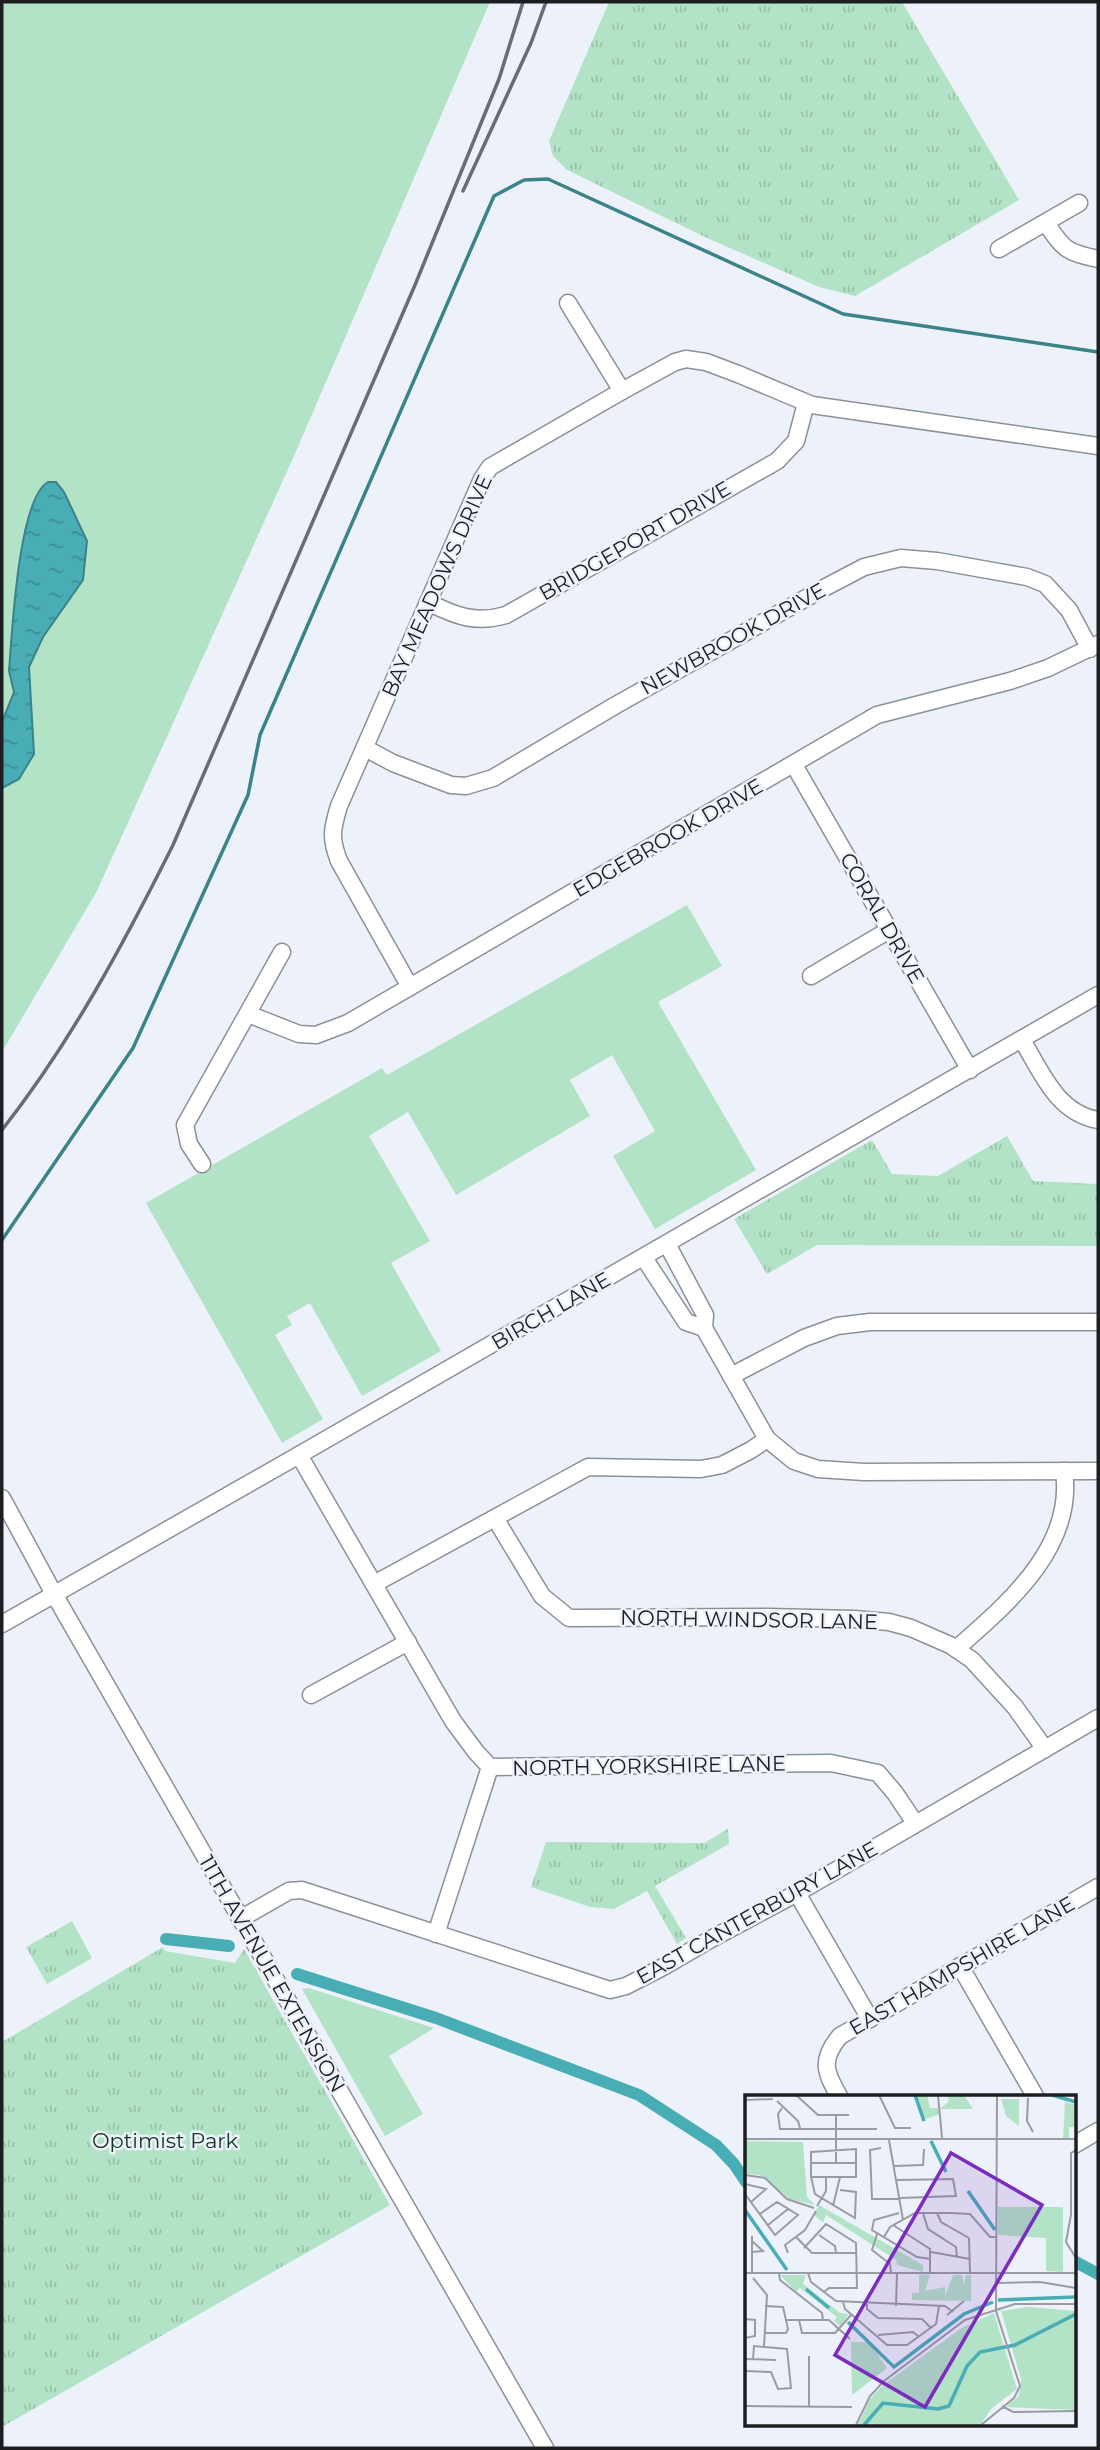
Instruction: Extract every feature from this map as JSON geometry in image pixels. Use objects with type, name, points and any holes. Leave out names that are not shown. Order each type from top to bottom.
[{"type":"street","points":[[999,249],[1079,203]]},
{"type":"street","points":[[1045,223],[1071,254],[1098,259]]},
{"type":"street","points":[[568,303],[622,391]]},
{"type":"street","name":"BAY MEADOWS DRIVE","points":[[411,987],[355,891],[334,848],[332,831],[428,602],[482,479],[490,467],[622,391],[675,362],[686,359],[706,362],[738,373],[806,403],[1098,446]]},
{"type":"street","name":"BRIDGEPORT DRIVE","points":[[428,602],[463,618],[491,620],[506,615],[778,461],[796,441],[806,403]]},
{"type":"street","name":"NEWBROOK DRIVE","points":[[365,748],[393,763],[451,785],[466,786],[494,778],[616,705],[824,588],[864,567],[901,558],[950,563],[1027,577],[1045,584],[1069,610],[1094,647]]},
{"type":"street","name":"EDGEBROOK DRIVE","points":[[248,1014],[280,1029],[299,1034],[316,1035],[348,1023],[877,715],[1010,681],[1048,668],[1094,647]]},
{"type":"street","name":"CORAL DRIVE","points":[[794,765],[970,1070]]},
{"type":"street","points":[[811,976],[889,930]]},
{"type":"street","points":[[202,1164],[189,1144],[184,1125],[282,952]]},
{"type":"street","name":"BIRCH LANE","points":[[2,1624],[644,1258],[1098,995]]},
{"type":"street","points":[[1022,1040],[1055,1094],[1067,1108],[1079,1115],[1098,1120]]},
{"type":"street","points":[[667,1244],[705,1315],[704,1328],[767,1439],[794,1461],[818,1469],[864,1472],[1098,1471]]},
{"type":"street","points":[[644,1258],[686,1322],[704,1328]]},
{"type":"street","points":[[731,1376],[804,1338],[837,1326],[870,1322],[1098,1322]]},
{"type":"street","points":[[374,1584],[588,1467],[701,1469],[722,1465],[767,1439]]},
{"type":"street","name":"NORTH YORKSHIRE LANE","points":[[299,1455],[453,1721],[490,1767],[831,1763],[878,1773],[915,1823]]},
{"type":"street","points":[[956,1649],[1004,1607],[1028,1581],[1046,1552],[1063,1513],[1064,1471]]},
{"type":"street","name":"11TH AVENUE EXTENSION","points":[[3,1503],[545,2448]]},
{"type":"street","name":"NORTH WINDSOR LANE","points":[[495,1518],[542,1596],[569,1618],[854,1619],[888,1622],[911,1628],[956,1649],[972,1660],[1015,1707],[1045,1749]]},
{"type":"street","points":[[311,1695],[408,1642]]},
{"type":"street","name":"EAST CANTERBURY LANE","points":[[240,1919],[289,1891],[302,1890],[610,1990],[626,1986],[663,1967],[797,1893],[1098,1718]]},
{"type":"street","points":[[436,1934],[490,1767]]},
{"type":"street","name":"EAST HAMPSHIRE LANE","points":[[838,2095],[828,2078],[826,2068],[830,2048],[840,2036],[1098,1887]]},
{"type":"street","points":[[797,1893],[870,2019]]},
{"type":"street","points":[[960,1966],[1034,2095]]},
{"type":"street","points":[[1076,2144],[1098,2131]]},
{"type":"green space","points":[[2,2],[490,2],[294,456],[97,891],[2,1052]]},
{"type":"green space","points":[[609,2],[902,2],[1019,200],[855,296],[819,287],[707,238],[567,170],[553,156],[549,141]]},
{"type":"green space","points":[[687,905],[722,966],[658,1002],[756,1170],[655,1229],[613,1156],[655,1131],[612,1055],[570,1080],[590,1116],[456,1195],[408,1112],[369,1136],[430,1241],[391,1263],[441,1351],[362,1396],[310,1303],[287,1316],[292,1325],[275,1335],[323,1419],[282,1443],[146,1203],[382,1068],[387,1075]]},
{"type":"green space","points":[[1007,1136],[1033,1181],[1098,1184],[1098,1246],[817,1245],[767,1274],[734,1219],[872,1140],[892,1174],[938,1176]]},
{"type":"green space","points":[[728,1829],[729,1844],[655,1886],[686,1938],[677,1944],[647,1891],[614,1909],[590,1907],[531,1887],[546,1842],[704,1843]]},
{"type":"green space","points":[[72,1921],[92,1958],[47,1984],[26,1947]]},
{"type":"green space","name":"Optimist Park","points":[[163,1947],[165,1951],[235,1963],[244,1949],[390,2205],[2,2427],[2,2042]]},
{"type":"green space","points":[[309,1988],[434,2028],[389,2056],[423,2114],[385,2136],[302,1989]]},
{"type":"water","points":[[48,482],[56,482],[64,492],[87,541],[83,580],[43,637],[29,667],[34,754],[19,779],[2,788],[2,722],[14,692],[9,671],[18,569],[30,514],[38,494]]},
{"type":"waterway","points":[[2,1240],[133,1048],[248,795],[260,735],[494,196],[524,180],[548,179],[843,314],[1098,352]]},
{"type":"waterway","points":[[166,1939],[229,1946]]},
{"type":"waterway","points":[[297,1974],[436,2018],[639,2095],[716,2145],[745,2180]]},
{"type":"waterway","points":[[1076,2262],[1098,2274]]},
{"type":"railway","points":[[2,1130],[51,1062],[95,992],[173,845],[415,285],[499,79],[523,2]]},
{"type":"railway","points":[[463,191],[531,43],[546,2]]}]
